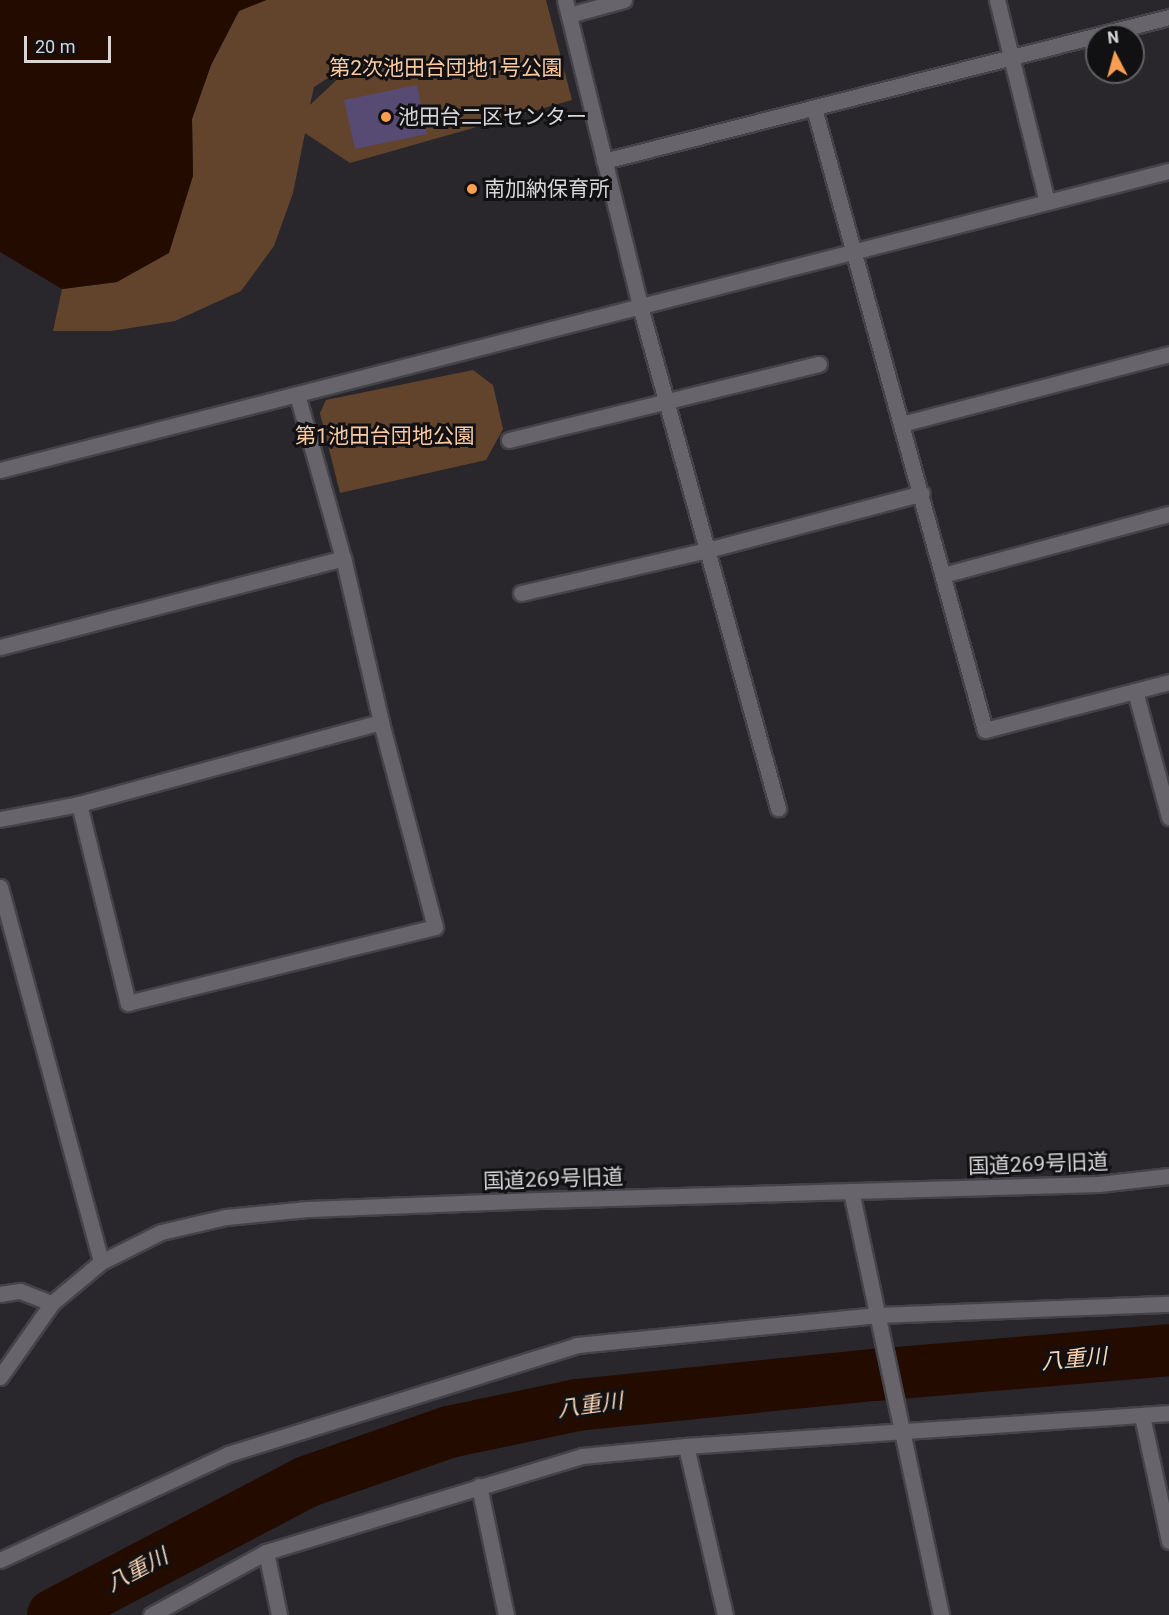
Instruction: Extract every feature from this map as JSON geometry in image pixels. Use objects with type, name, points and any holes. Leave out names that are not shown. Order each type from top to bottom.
[{"type":"street","points":[[624,0],[567,7],[640,306],[778,808]]},
{"type":"street","points":[[997,0],[1047,202]]},
{"type":"street","points":[[604,161],[1169,17]]},
{"type":"street","points":[[814,108],[986,730],[1169,682]]},
{"type":"street","points":[[0,470],[1169,171]]},
{"type":"street","points":[[901,424],[1169,354]]},
{"type":"street","points":[[509,440],[819,364]]},
{"type":"street","points":[[79,804],[128,1003],[435,927],[381,722],[343,558],[297,394]]},
{"type":"street","points":[[521,593],[707,550],[922,493]]},
{"type":"street","points":[[943,575],[1169,514]]},
{"type":"street","points":[[0,647],[343,558]]},
{"type":"street","points":[[1135,691],[1169,817]]},
{"type":"street","points":[[0,819],[79,804],[381,722]]},
{"type":"street","points":[[0,886],[101,1262]]},
{"type":"street","name":"国道269号旧道","points":[[0,1377],[52,1303],[101,1262],[161,1232],[226,1217],[378,1206],[1099,1184],[1169,1176]]},
{"type":"street","points":[[850,1191],[941,1615]]},
{"type":"street","points":[[0,1294],[20,1292],[52,1303]]},
{"type":"street","points":[[0,1560],[228,1454],[578,1345],[878,1315],[1169,1304]]},
{"type":"street","points":[[151,1615],[266,1552],[582,1456],[686,1446],[1169,1413]]},
{"type":"street","points":[[1142,1416],[1169,1541]]},
{"type":"street","points":[[686,1446],[724,1615]]},
{"type":"street","points":[[478,1486],[506,1615]]},
{"type":"street","points":[[266,1552],[279,1615]]},
{"type":"green space","name":"第2次池田台団地1号公園","points":[[266,0],[546,0],[572,100],[350,163],[305,133],[293,193],[274,246],[241,291],[175,321],[111,331],[53,331],[62,289],[117,282],[193,176],[192,119],[211,65],[239,11]],"holes":[[[359,59],[310,105],[314,87]]]},
{"type":"green space","name":"第1池田台団地公園","points":[[473,370],[493,385],[503,429],[486,460],[340,493],[320,413],[326,400]]},
{"type":"shaded area","points":[[0,0],[266,0],[239,11],[211,65],[192,119],[193,176],[169,253],[117,282],[62,289],[0,252]]},
{"type":"building","name":"池田台二区センター","points":[[417,85],[427,134],[355,149],[344,100]]},
{"type":"waterway","name":"八重川","points":[[53,1615],[306,1482],[449,1432],[577,1405],[874,1375],[1169,1350]]},
{"type":"place","name":"池田台二区センター","points":[[386,117]]},
{"type":"place","name":"南加納保育所","points":[[472,189]]}]
